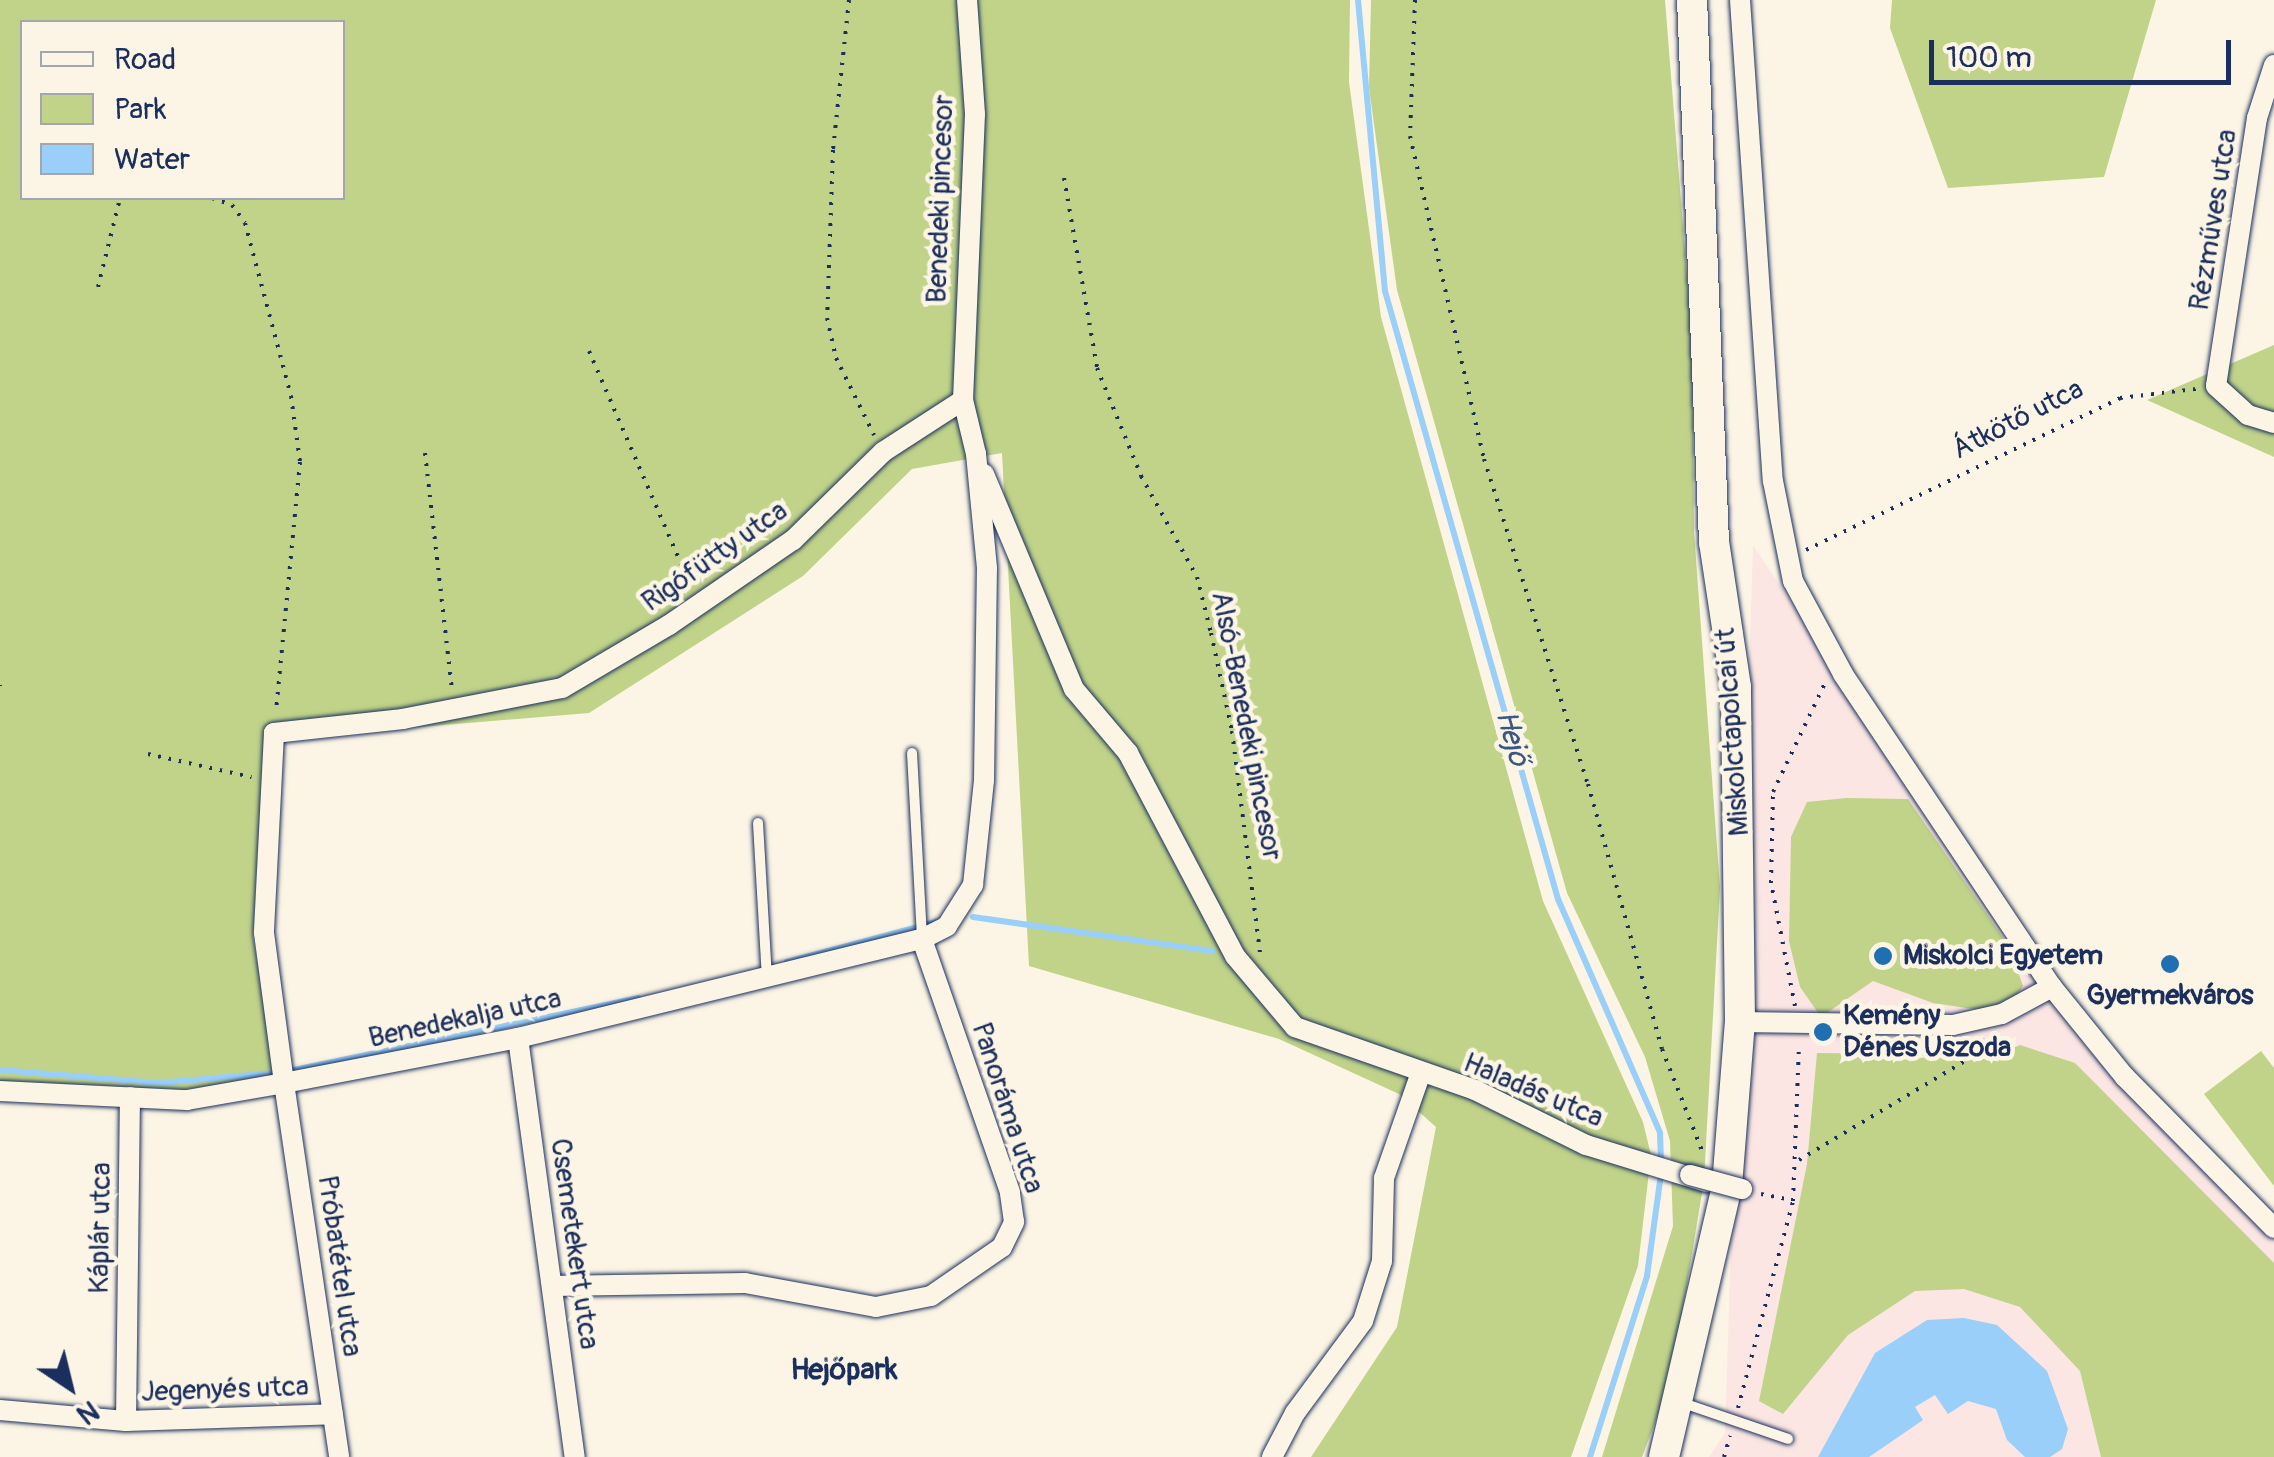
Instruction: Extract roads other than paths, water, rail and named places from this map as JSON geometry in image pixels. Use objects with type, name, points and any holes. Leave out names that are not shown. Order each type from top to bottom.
[{"type":"street","name":"Benedeki pincesor","points":[[963,400],[975,114],[967,0]]},
{"type":"street","name":"Miskolctapolcai út","points":[[1664,1457],[1682,1402],[1711,1182],[1740,1022],[1736,687],[1714,542],[1692,0]]},
{"type":"street","points":[[1740,0],[1773,482],[1792,581],[1837,664],[2052,988],[2125,1077],[2274,1228]]},
{"type":"street","name":"Rézműves utca","points":[[2274,65],[2257,118],[2216,386],[2248,414],[2274,424]]},
{"type":"street","name":"Rigófütty utca","points":[[284,1083],[264,932],[274,733],[454,711],[562,688],[700,605],[793,540],[883,452],[963,400]]},
{"type":"street","points":[[926,930],[947,926],[974,884],[980,839],[987,568],[976,454],[963,400]]},
{"type":"street","points":[[976,454],[1074,689],[1128,752],[1235,956],[1273,1005],[1296,1027],[1420,1076]]},
{"type":"street","name":"Benedekalja utca","points":[[0,1091],[187,1100],[518,1038],[766,967],[926,930]]},
{"type":"street","name":"Panoráma utca","points":[[552,1286],[745,1282],[876,1307],[931,1296],[1002,1247],[1014,1222],[1010,1192],[926,930]]},
{"type":"street","points":[[1740,1022],[1981,1020],[2052,988]]},
{"type":"street","name":"Csemetekert utca","points":[[518,1038],[575,1457]]},
{"type":"street","name":"Haladás utca","points":[[1272,1457],[1363,1321],[1382,1261],[1384,1178],[1420,1076],[1475,1090],[1560,1135],[1711,1182]]},
{"type":"street","name":"Próbatétel utca","points":[[284,1083],[339,1457]]},
{"type":"street","name":"Káplár utca","points":[[126,1421],[130,1097]]},
{"type":"street","name":"Jegenyés utca","points":[[0,1410],[126,1421],[332,1414]]},
{"type":"lane","points":[[912,754],[926,930]]},
{"type":"lane","points":[[758,824],[766,967]]},
{"type":"lane","points":[[1682,1402],[1736,1416],[1788,1439]]},
{"type":"water","points":[[1964,1318],[1997,1325],[2047,1371],[2068,1429],[2062,1449],[2050,1457],[2025,1457],[2007,1440],[1996,1409],[1968,1401],[1948,1414],[1935,1395],[1915,1407],[1923,1420],[1869,1457],[1818,1457],[1875,1353],[1927,1320]]},
{"type":"waterway","name":"Hejő","points":[[1358,0],[1385,291],[1558,899],[1660,1133],[1661,1162]]},
{"type":"waterway","points":[[973,917],[1213,951]]},
{"type":"waterway","points":[[787,962],[936,922]]},
{"type":"waterway","points":[[294,1070],[639,998]]},
{"type":"waterway","points":[[0,1070],[159,1083],[274,1073]]},
{"type":"waterway","name":"Hejő","points":[[1590,1457],[1647,1276],[1661,1174]]},
{"type":"place","name":"Miskolci Egyetem","points":[[1883,956]]},
{"type":"place","name":"Gyermekváros","points":[[2170,964]]},
{"type":"place","name":"Kemény Dénes Uszoda","points":[[1823,1032]]},
{"type":"district","name":"Hejőpark","points":[[844,1370]]}]
